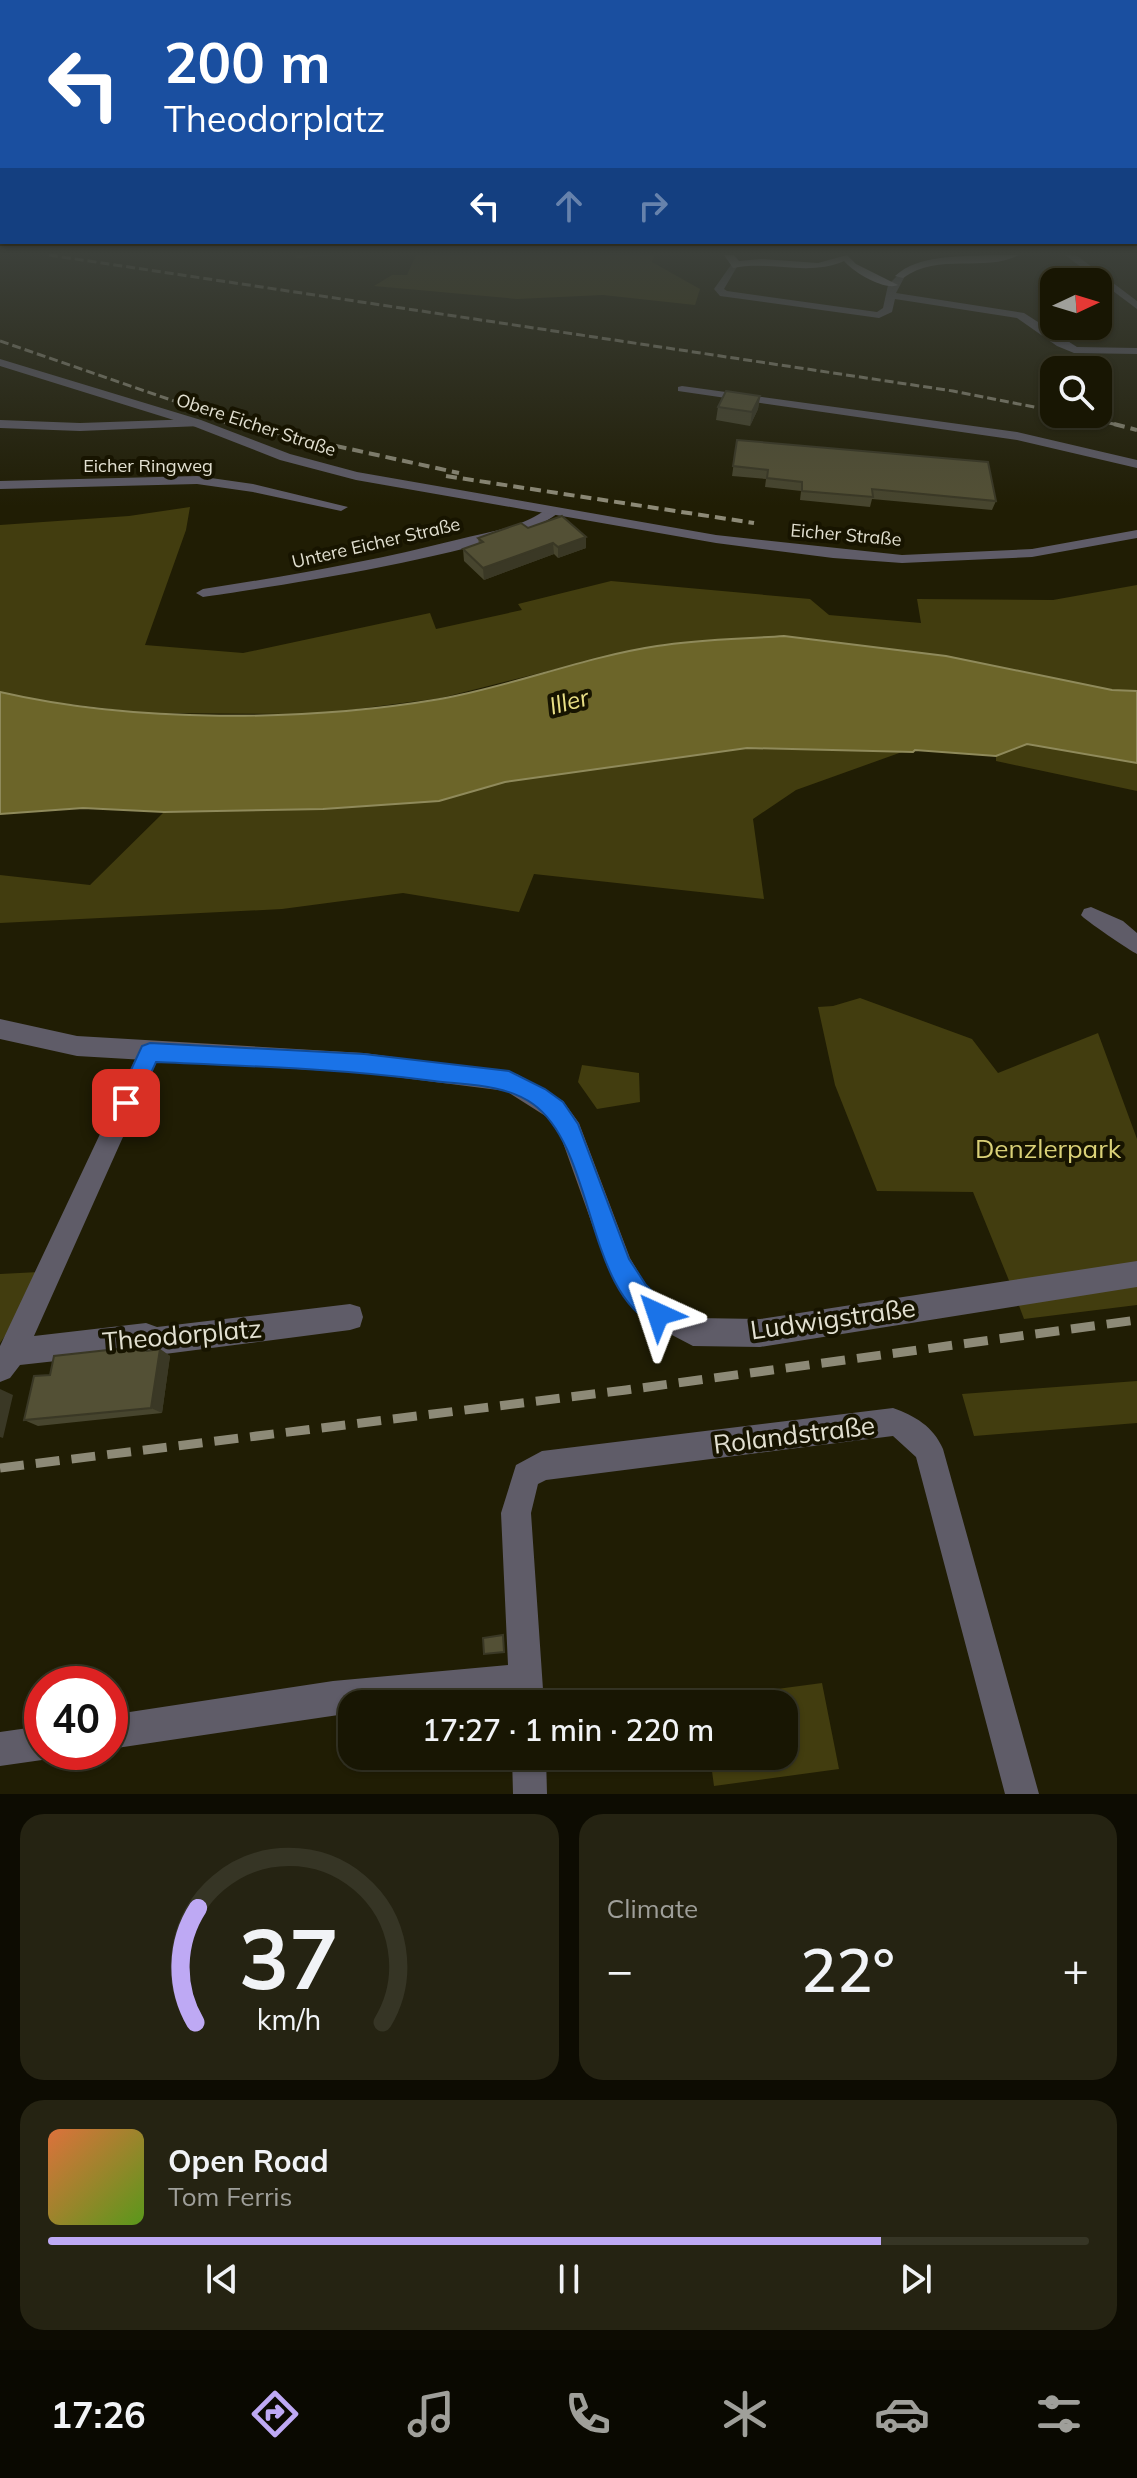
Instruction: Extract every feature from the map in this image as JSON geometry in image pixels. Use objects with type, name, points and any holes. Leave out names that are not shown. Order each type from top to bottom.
[{"type":"street","points":[[1056,339],[1075,350],[1137,351]]},
{"type":"street","name":"Obere Eicher Straße","points":[[0,362],[197,423],[285,457],[356,476],[553,511]]},
{"type":"street","points":[[682,389],[1017,436],[1137,464]]},
{"type":"street","points":[[142,425],[173,416]]},
{"type":"street","points":[[0,424],[197,423]]},
{"type":"street","name":"Eicher Ringweg","points":[[0,485],[197,480],[341,507]]},
{"type":"street","name":"Eicher Straße","points":[[553,511],[758,545],[902,559],[1032,553],[1137,534]]},
{"type":"street","name":"Untere Eicher Straße","points":[[203,593],[296,580],[441,548],[505,531],[547,517],[553,511]]},
{"type":"street","points":[[1091,915],[1116,927],[1137,945]]},
{"type":"street","name":"Ludwigstraße","points":[[0,1029],[77,1046],[406,1066],[509,1081],[523,1087],[555,1109],[571,1131],[620,1266],[637,1294],[658,1314],[693,1332],[760,1333],[1137,1274]]},
{"type":"street","name":"Theodorplatz","points":[[6,1360],[150,1052]]},
{"type":"street","name":"Theodorplatz","points":[[6,1360],[146,1337],[157,1341],[350,1317]]},
{"type":"street","name":"Rolandstraße","points":[[526,1690],[516,1513],[526,1475],[542,1466],[893,1422],[908,1428],[928,1449],[1022,1794]]},
{"type":"street","points":[[128,1729],[338,1698]]},
{"type":"street","points":[[0,1749],[24,1746]]},
{"type":"street","points":[[529,1770],[530,1794]]},
{"type":"green space","points":[[190,507],[186,530],[145,645],[243,653],[430,613],[436,629],[522,610],[518,604],[611,581],[810,599],[829,615],[921,623],[917,599],[1053,600],[1137,585],[1137,691],[1112,690],[946,656],[784,636],[560,668],[441,698],[319,714],[144,713],[35,700],[0,692],[0,525],[129,516]]},
{"type":"green space","points":[[1027,744],[1137,763],[1137,791],[996,761],[996,756]]},
{"type":"green space","points":[[747,748],[902,752],[796,790],[753,819],[764,899],[534,874],[519,912],[403,893],[282,909],[0,923],[0,875],[90,885],[164,812],[323,809],[439,801],[505,782]]},
{"type":"green space","name":"Denzlerpark","points":[[860,998],[972,1039],[998,1073],[1098,1033],[1137,1139],[1137,1264],[1010,1283],[973,1192],[877,1191],[835,1085],[818,1007]]},
{"type":"green space","points":[[582,1065],[639,1073],[640,1102],[597,1109],[578,1082]]},
{"type":"green space","points":[[39,1272],[16,1321],[0,1343],[0,1274]]},
{"type":"green space","points":[[1137,1286],[1137,1305],[1024,1319],[1018,1303]]},
{"type":"green space","points":[[1137,1381],[1137,1423],[974,1436],[962,1394]]},
{"type":"green space","points":[[822,1683],[839,1769],[714,1786],[712,1770],[798,1770],[798,1690],[770,1690]]},
{"type":"water","name":"Iller","points":[[784,636],[946,656],[1112,690],[1137,691],[1137,763],[1027,744],[996,756],[915,750],[747,748],[505,782],[439,801],[323,809],[164,812],[83,808],[0,814],[0,692],[52,702],[162,714],[219,716],[333,712],[440,699],[657,646]]},
{"type":"building","points":[[726,391],[760,396],[752,412],[718,407]]},
{"type":"building","points":[[737,440],[988,462],[996,501],[872,489],[873,497],[802,491],[802,482],[767,478],[768,470],[733,466]]},
{"type":"building","points":[[562,516],[586,537],[558,547],[553,543],[483,568],[463,549],[483,542],[478,538],[521,523],[528,528]]},
{"type":"building","points":[[135,1347],[147,1351],[160,1349],[151,1408],[24,1420],[34,1376],[50,1375],[54,1356]]},
{"type":"building","points":[[503,1635],[504,1652],[484,1654],[483,1638]]},
{"type":"railway","points":[[605,339],[953,391],[1040,408]]},
{"type":"railway","points":[[0,341],[174,401]]},
{"type":"railway","points":[[224,422],[245,426]]},
{"type":"railway","points":[[236,424],[459,473]]},
{"type":"railway","points":[[1112,424],[1119,425]]},
{"type":"railway","points":[[1114,424],[1119,425]]},
{"type":"railway","points":[[1119,425],[1137,430]]},
{"type":"railway","points":[[446,476],[754,523]]},
{"type":"railway","points":[[0,1468],[626,1390],[1137,1320]]},
{"type":"route","points":[[126,1103],[150,1052],[406,1066],[509,1081],[555,1109],[571,1131],[620,1266],[637,1294],[658,1314]]}]
